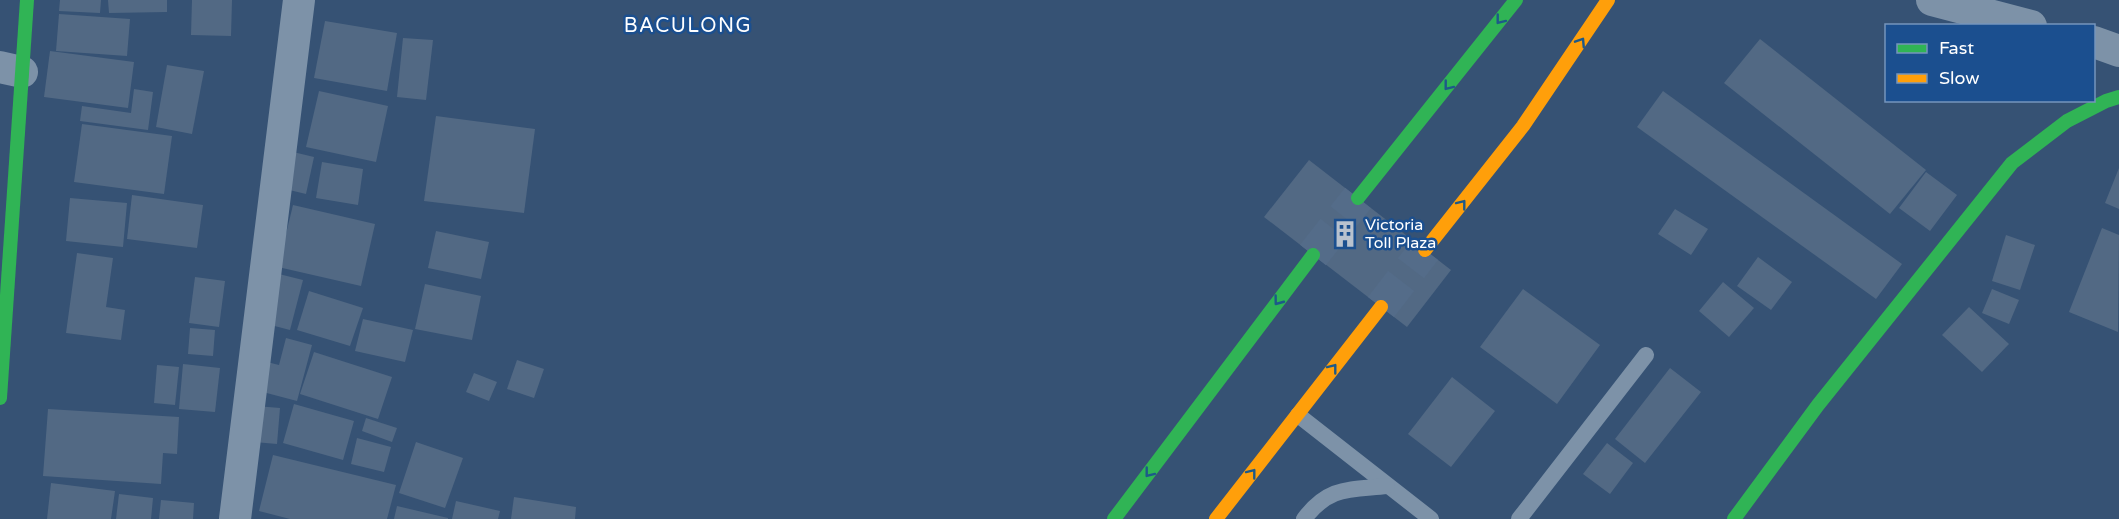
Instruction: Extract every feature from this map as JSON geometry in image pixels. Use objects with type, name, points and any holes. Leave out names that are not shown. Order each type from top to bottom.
[{"type":"main road","points":[[0,398],[11,70],[27,0]]},
{"type":"main road","points":[[1358,198],[1516,0]]},
{"type":"main road","points":[[1425,250],[1523,126],[1608,0]]},
{"type":"main road","points":[[1734,519],[1818,405],[2012,163],[2067,120],[2119,97]]},
{"type":"main road","points":[[1113,519],[1185,427],[1313,255]]},
{"type":"main road","points":[[1216,519],[1381,307]]},
{"type":"street","points":[[235,519],[299,0]]},
{"type":"street","points":[[1932,0],[2023,24]]},
{"type":"street","points":[[2095,42],[2119,51]]},
{"type":"lane","points":[[1519,519],[1646,355]]},
{"type":"lane","points":[[1298,415],[1431,519]]},
{"type":"lane","points":[[1304,519],[1314,506],[1338,491],[1387,486]]},
{"type":"building","points":[[60,0],[101,0],[100,13],[59,11]]},
{"type":"building","points":[[108,0],[167,0],[167,12],[109,13]]},
{"type":"building","points":[[192,0],[232,0],[231,36],[191,35]]},
{"type":"building","points":[[59,14],[130,19],[127,56],[56,51]]},
{"type":"building","points":[[325,21],[397,33],[387,91],[314,78]]},
{"type":"building","points":[[403,38],[433,40],[426,100],[397,97]]},
{"type":"building","points":[[1760,39],[1926,170],[1890,214],[1724,83]]},
{"type":"building","points":[[50,51],[134,62],[128,108],[44,97]]},
{"type":"building","points":[[167,65],[204,71],[192,134],[156,127]]},
{"type":"building","points":[[134,89],[153,92],[148,130],[80,121],[82,106],[131,113]]},
{"type":"building","points":[[319,91],[388,106],[376,162],[306,147]]},
{"type":"building","points":[[1663,91],[1902,264],[1876,299],[1637,127]]},
{"type":"building","points":[[436,116],[535,129],[524,213],[424,201]]},
{"type":"building","points":[[82,124],[172,136],[164,194],[74,182]]},
{"type":"building","points":[[289,151],[314,157],[306,194],[281,188]]},
{"type":"building","name":"Victoria Toll Plaza","points":[[1309,160],[1451,270],[1407,327],[1264,217]]},
{"type":"building","points":[[322,162],[363,169],[358,205],[316,198]]},
{"type":"building","points":[[2119,168],[2119,209],[2105,203]]},
{"type":"building","points":[[1926,172],[1957,195],[1930,231],[1899,208]]},
{"type":"building","points":[[132,195],[203,205],[197,248],[127,239]]},
{"type":"building","points":[[70,198],[127,203],[123,247],[66,241]]},
{"type":"building","points":[[293,205],[375,224],[361,286],[278,267]]},
{"type":"building","points":[[1675,209],[1708,229],[1691,255],[1658,234]]},
{"type":"building","points":[[2102,228],[2119,235],[2118,332],[2069,312]]},
{"type":"building","points":[[436,231],[489,242],[481,279],[428,268]]},
{"type":"building","points":[[2006,235],[2035,245],[2020,290],[1992,281]]},
{"type":"building","points":[[77,253],[113,258],[106,307],[125,310],[121,340],[66,333]]},
{"type":"building","points":[[1758,257],[1792,282],[1771,310],[1737,286]]},
{"type":"building","points":[[275,273],[303,280],[290,330],[263,323]]},
{"type":"building","points":[[195,277],[225,281],[219,327],[189,323]]},
{"type":"building","points":[[1723,282],[1754,308],[1729,337],[1699,311]]},
{"type":"building","points":[[425,284],[481,296],[472,340],[415,329]]},
{"type":"building","points":[[1523,289],[1600,345],[1557,404],[1480,347]]},
{"type":"building","points":[[1992,289],[2019,300],[2009,324],[1982,313]]},
{"type":"building","points":[[309,291],[363,308],[350,346],[297,330]]},
{"type":"building","points":[[1969,307],[2009,344],[1982,372],[1942,335]]},
{"type":"building","points":[[363,319],[413,330],[405,362],[355,351]]},
{"type":"building","points":[[190,328],[215,330],[213,356],[188,354]]},
{"type":"building","points":[[286,338],[312,345],[297,401],[259,391],[267,362],[279,365]]},
{"type":"building","points":[[314,352],[392,377],[378,419],[300,394]]},
{"type":"building","points":[[517,360],[544,369],[534,398],[507,389]]},
{"type":"building","points":[[183,364],[220,368],[215,412],[179,409]]},
{"type":"building","points":[[157,365],[179,367],[175,405],[154,403]]},
{"type":"building","points":[[1670,368],[1701,392],[1645,463],[1615,439]]},
{"type":"building","points":[[474,373],[497,382],[489,401],[466,392]]},
{"type":"building","points":[[1452,377],[1495,411],[1451,467],[1408,434]]},
{"type":"building","points":[[294,404],[354,421],[343,460],[283,443]]},
{"type":"building","points":[[256,406],[280,408],[277,444],[253,442]]},
{"type":"building","points":[[48,409],[179,417],[177,454],[163,453],[161,484],[43,476]]},
{"type":"building","points":[[366,418],[397,428],[392,442],[362,431]]},
{"type":"building","points":[[357,438],[391,447],[384,472],[351,464]]},
{"type":"building","points":[[416,442],[463,458],[445,508],[399,493]]},
{"type":"building","points":[[1607,443],[1633,463],[1610,494],[1583,474]]},
{"type":"building","points":[[273,455],[396,485],[387,519],[290,519],[259,511]]},
{"type":"building","points":[[51,483],[115,491],[111,519],[47,519]]},
{"type":"building","points":[[119,494],[153,498],[151,519],[116,519]]},
{"type":"building","points":[[514,497],[576,507],[575,519],[511,519]]},
{"type":"building","points":[[161,500],[194,503],[193,519],[159,519]]},
{"type":"building","points":[[456,501],[500,511],[498,519],[452,519]]},
{"type":"building","points":[[397,506],[448,518],[448,519],[394,519]]},
{"type":"tunnel","points":[[1313,255],[1358,198]]},
{"type":"tunnel","points":[[1381,307],[1425,250]]},
{"type":"traffic: fast","points":[[0,398],[27,0]]},
{"type":"traffic: fast","points":[[1358,198],[1516,0]]},
{"type":"traffic: fast","points":[[1734,519],[1818,405],[2012,163],[2067,121],[2106,101],[2119,97]]},
{"type":"traffic: fast","points":[[1114,519],[1313,255]]},
{"type":"traffic: slow","points":[[1425,250],[1523,126],[1608,0]]},
{"type":"traffic: slow","points":[[1216,519],[1381,307]]},
{"type":"place","name":"Victoria Toll Plaza","points":[[1345,234]]},
{"type":"district","name":"BACULONG","points":[[688,26]]}]
